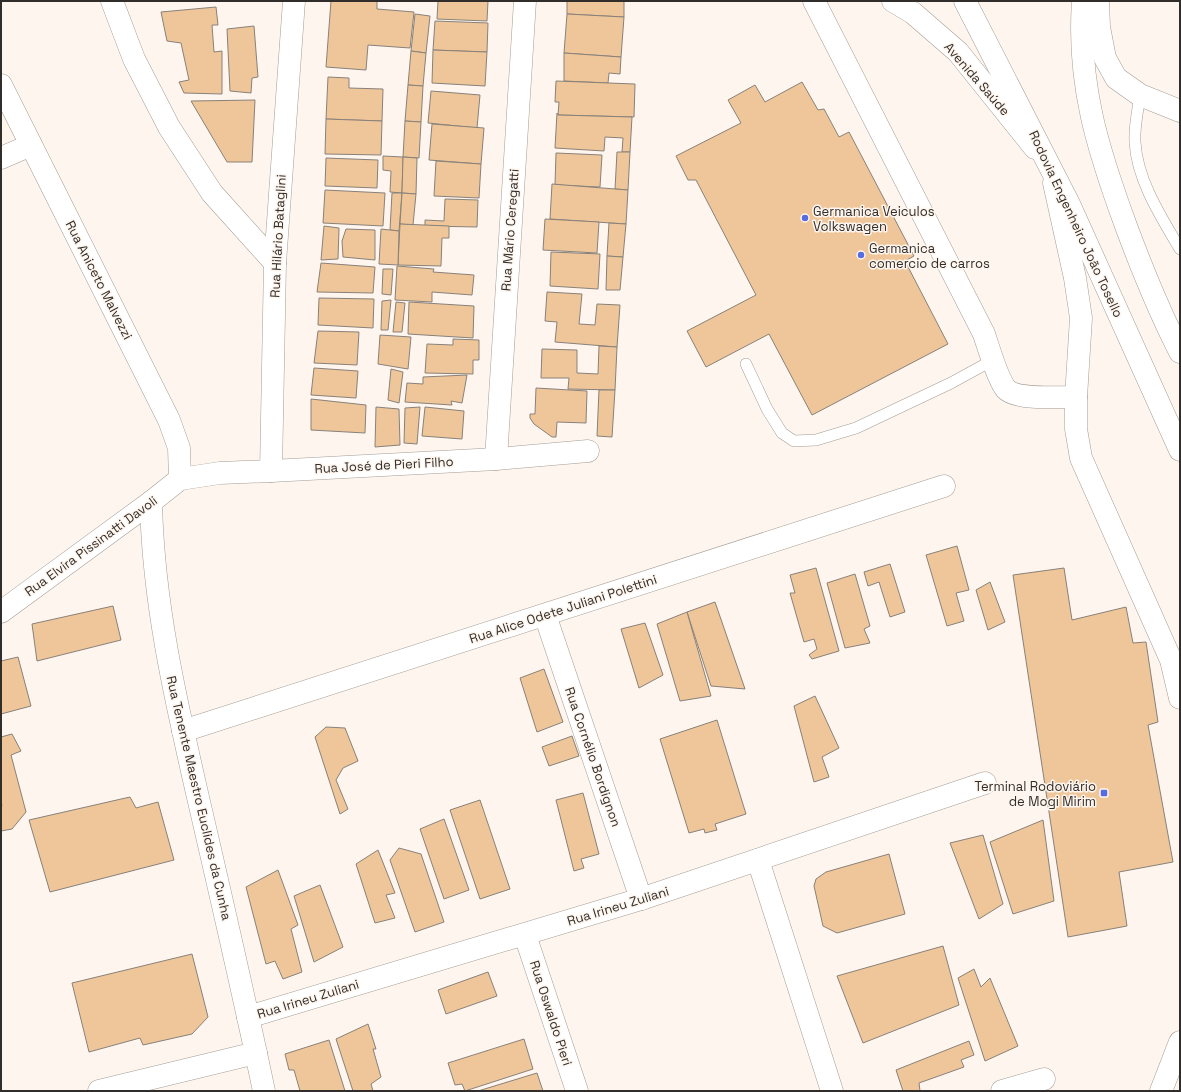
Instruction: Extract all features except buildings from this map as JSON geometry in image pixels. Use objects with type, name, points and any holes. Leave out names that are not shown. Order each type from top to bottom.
[{"type":"street","points":[[112,1],[134,59],[169,127],[212,193],[275,263]]},
{"type":"street","name":"Rua Hilário Bataglini","points":[[271,471],[275,263],[294,1]]},
{"type":"street","name":"Rua Mário Ceregatti","points":[[496,459],[525,1]]},
{"type":"street","points":[[814,1],[984,334],[1000,379],[1006,389],[1014,394],[1046,397],[1076,397]]},
{"type":"street","name":"Avenida Saúde","points":[[893,1],[913,13],[958,52],[1051,168]]},
{"type":"street","name":"Rodovia Engenheiro João Tosello","points":[[965,1],[1069,204],[1180,450]]},
{"type":"street","points":[[1083,1],[1083,60],[1087,96],[1094,132],[1105,168],[1137,255],[1156,302],[1180,352]]},
{"type":"street","points":[[1098,1],[1099,27],[1105,58],[1116,78],[1140,96],[1180,111]]},
{"type":"street","name":"Rua Aniceto Malvezzi","points":[[1,85],[169,420],[179,448],[180,480]]},
{"type":"street","points":[[1,158],[31,145]]},
{"type":"street","points":[[1051,168],[1075,278],[1081,318],[1076,397],[1076,429],[1081,458],[1171,660],[1180,698]]},
{"type":"street","name":"Rua José de Pieri Filho","points":[[180,480],[220,473],[496,459],[588,451]]},
{"type":"street","name":"Rua Elvira Pissinatti Davoli","points":[[1,612],[180,480]]},
{"type":"street","name":"Rua Alice Odete Juliani Polettini","points":[[183,731],[944,486]]},
{"type":"street","name":"Rua Tenente Maestro Euclides da Cunha","points":[[151,502],[151,528],[156,587],[162,630],[183,731],[264,1091]]},
{"type":"street","name":"Rua Cornélio Bordignon","points":[[545,615],[641,899]]},
{"type":"street","name":"Rua Irineu Zuliani","points":[[248,1017],[641,899],[985,783]]},
{"type":"street","points":[[758,860],[832,1091]]},
{"type":"street","name":"Rua Oswaldo Pieri","points":[[525,935],[577,1091]]},
{"type":"street","points":[[1161,1091],[1180,1042]]},
{"type":"street","points":[[99,1091],[256,1053]]},
{"type":"street","points":[[1002,1091],[1044,1079]]},
{"type":"lane","points":[[1140,96],[1135,122],[1135,141],[1138,162],[1154,204],[1180,249]]},
{"type":"lane","points":[[746,364],[767,409],[782,433],[794,441],[816,440],[856,428],[951,383],[993,360]]},
{"type":"place","name":"Germanica Veiculos Volkswagen","points":[[805,218]]},
{"type":"place","name":"Germanica comercio de carros","points":[[861,255]]},
{"type":"place","name":"Terminal Rodoviário de Mogi Mirim","points":[[1104,793]]}]
